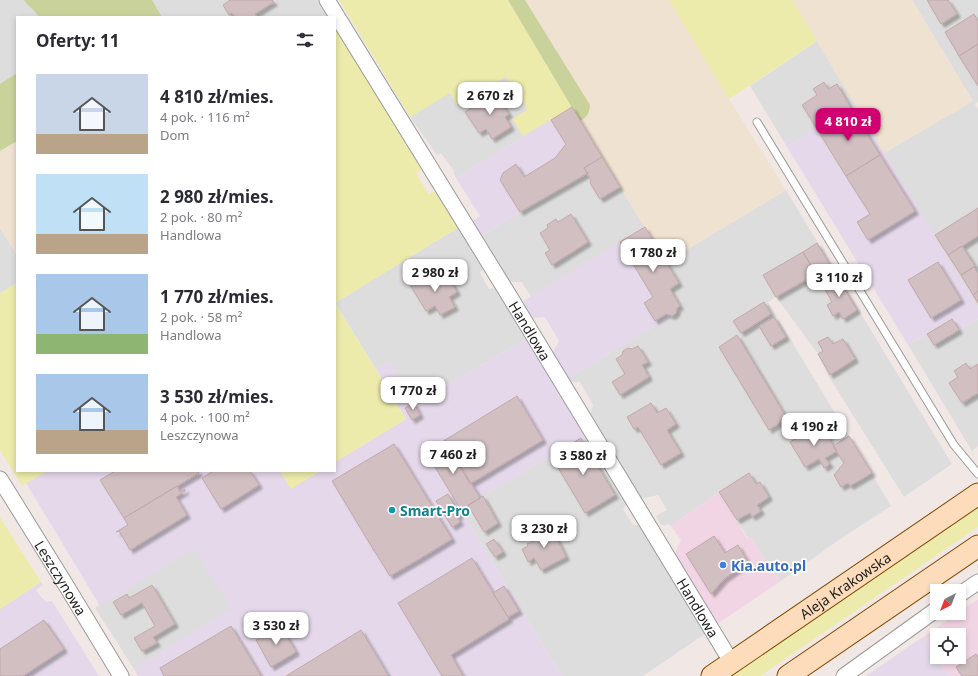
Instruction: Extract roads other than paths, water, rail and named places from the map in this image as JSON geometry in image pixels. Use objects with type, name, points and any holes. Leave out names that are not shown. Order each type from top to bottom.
[{"type":"main road","name":"Aleja Krakowska","points":[[712,676],[978,494]]},
{"type":"main road","points":[[936,584],[978,546]]},
{"type":"main road","points":[[788,676],[930,589]]},
{"type":"street","name":"Handlowa","points":[[327,0],[732,662]]},
{"type":"street","name":"Leszczynowa","points":[[0,480],[121,676]]},
{"type":"street","points":[[966,591],[978,582]]},
{"type":"street","points":[[844,676],[930,614]]},
{"type":"lane","points":[[757,122],[954,445],[978,474]]},
{"type":"place","name":"Smart-Pro","points":[[392,510]]},
{"type":"place","name":"Kia.auto.pl","points":[[723,565]]}]
